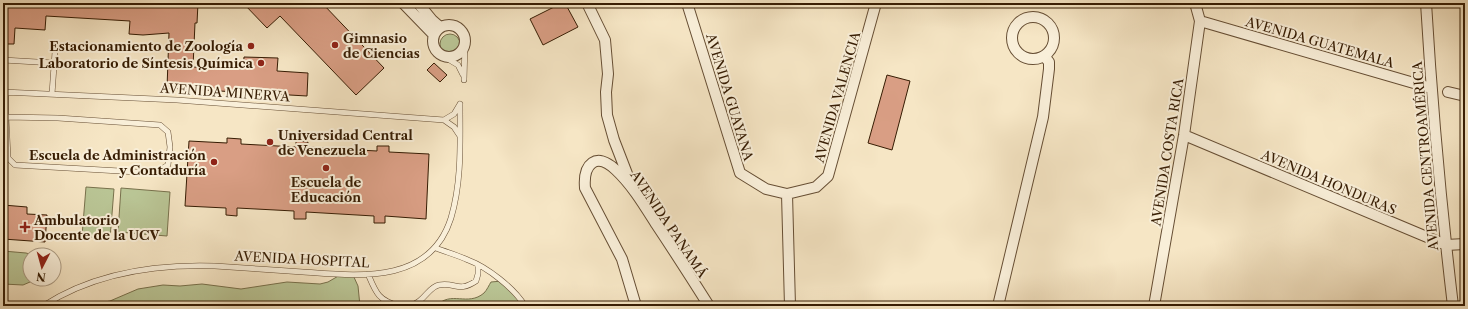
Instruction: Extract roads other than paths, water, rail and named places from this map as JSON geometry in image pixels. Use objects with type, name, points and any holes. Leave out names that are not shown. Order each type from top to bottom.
[{"type":"street","points":[[403,3],[437,31]]},
{"type":"street","points":[[418,3],[432,20],[437,31]]},
{"type":"street","points":[[587,3],[605,40],[608,74],[606,92],[607,115],[614,140],[632,188]]},
{"type":"street","name":"AVENIDA GUAYANA","points":[[687,3],[740,173],[766,190],[787,194]]},
{"type":"street","name":"AVENIDA COSTA RICA","points":[[1154,306],[1184,135],[1200,21],[1195,3]]},
{"type":"street","name":"AVENIDA CENTROAMÉRICA","points":[[1426,3],[1431,88],[1453,306]]},
{"type":"street","name":"AVENIDA VALENCIA","points":[[787,194],[816,187],[828,176],[873,4]]},
{"type":"street","points":[[1026,18],[1039,18],[1045,21],[1053,32],[1053,45],[1044,56],[1031,59],[1024,57],[1018,53],[1014,47],[1012,33],[1015,27],[1026,18]]},
{"type":"street","name":"AVENIDA GUATEMALA","points":[[1200,21],[1431,88]]},
{"type":"street","points":[[447,25],[456,27],[463,33],[465,43],[462,51],[457,55],[449,57],[443,56],[435,49],[433,41],[437,31],[447,25]]},
{"type":"street","points":[[998,306],[1043,117],[1049,69],[1049,62],[1044,56]]},
{"type":"street","points":[[1448,92],[1465,96]]},
{"type":"street","name":"AVENIDA HONDURAS","points":[[1184,135],[1446,245],[1465,244]]},
{"type":"street","name":"AVENIDA PANAMÁ","points":[[636,306],[622,259],[587,193],[584,182],[589,166],[592,162],[598,160],[609,164],[632,188],[709,306]]},
{"type":"street","points":[[787,194],[790,306]]},
{"type":"lane","points":[[443,56],[458,65],[464,80],[465,43]]},
{"type":"lane","points":[[52,94],[55,52]]},
{"type":"lane","points":[[3,60],[54,63]]},
{"type":"lane","points":[[4,92],[8,158],[15,165],[155,173],[168,165],[170,147],[168,132],[160,125],[58,118],[6,117]]},
{"type":"lane","name":"AVENIDA MINERVA","points":[[4,92],[177,100],[444,120]]},
{"type":"lane","name":"AVENIDA HOSPITAL","points":[[43,306],[68,291],[92,282],[111,276],[152,268],[193,265],[340,275],[368,274],[397,270],[410,266],[430,254],[436,248],[446,232],[456,200],[459,172],[460,104],[454,114],[444,120]]},
{"type":"lane","points":[[444,120],[454,127],[460,136]]},
{"type":"lane","points":[[436,248],[478,265],[502,281],[525,306]]},
{"type":"lane","points":[[408,306],[421,300],[431,289],[438,285],[446,284],[462,288],[470,285],[476,281],[478,265]]},
{"type":"lane","points":[[368,274],[378,296],[392,304],[399,306]]},
{"type":"place","name":"Gimnasio de Ciencias","points":[[335,45]]},
{"type":"place","name":"Estacionamiento de Zoología","points":[[251,46]]},
{"type":"place","name":"Laboratorio de Síntesis Química","points":[[261,63]]},
{"type":"place","name":"Universidad Central de Venezuela","points":[[270,142]]},
{"type":"place","name":"Escuela de Administración y Contaduría","points":[[214,162]]},
{"type":"place","name":"Escuela de Educación","points":[[326,168]]},
{"type":"place","name":"Ambulatorio Docente de la UCV","points":[[25,227]]}]
